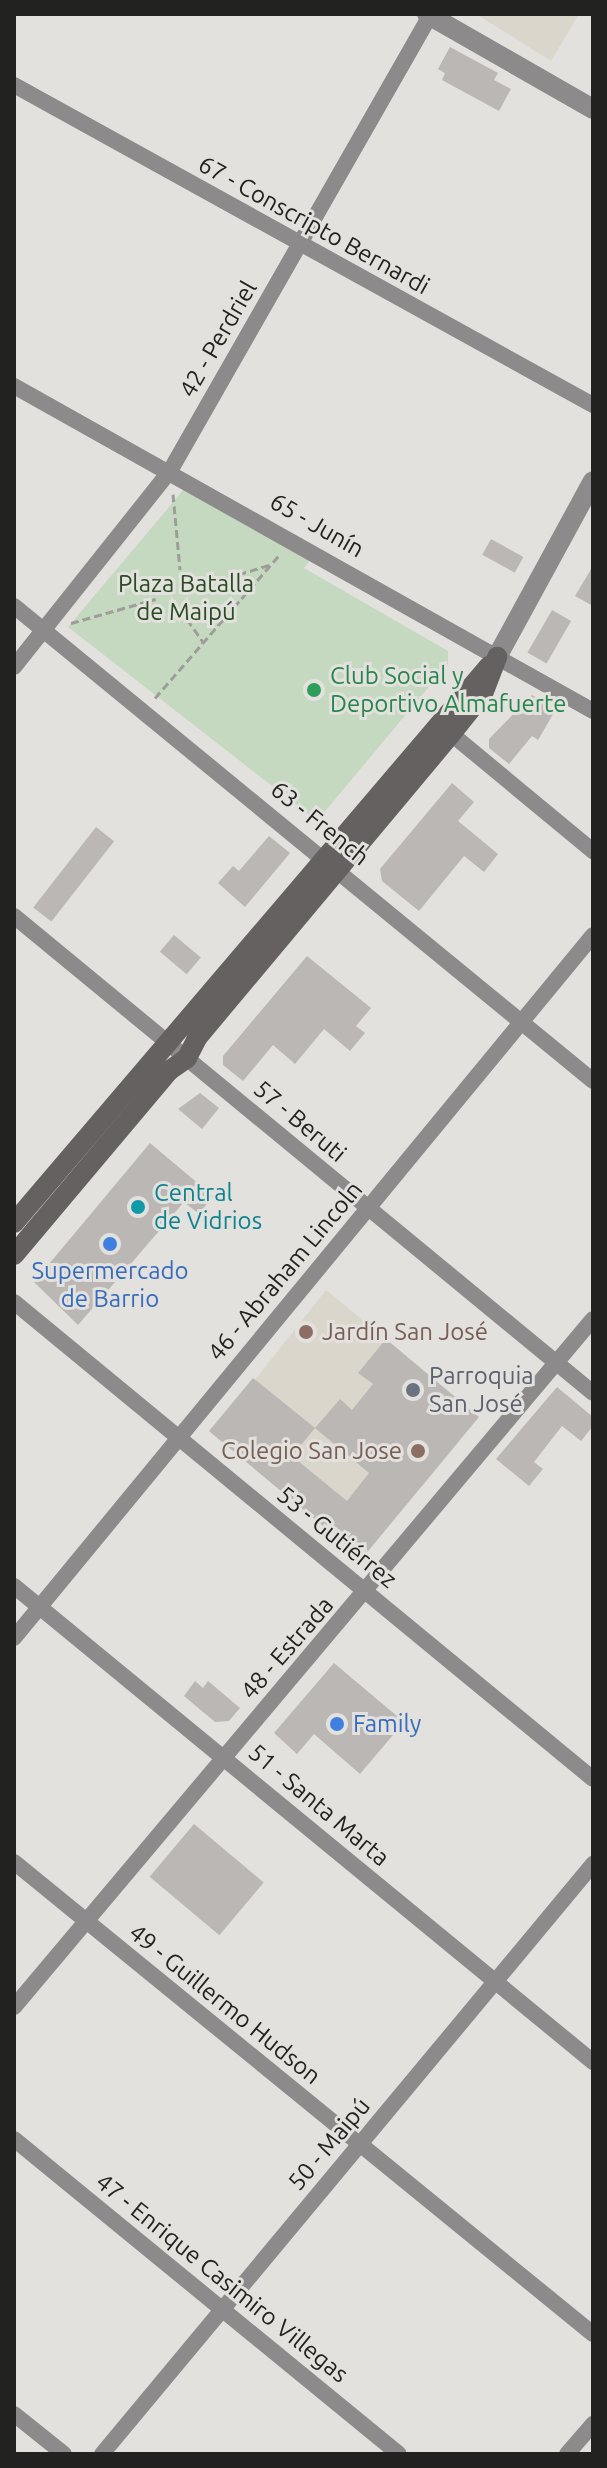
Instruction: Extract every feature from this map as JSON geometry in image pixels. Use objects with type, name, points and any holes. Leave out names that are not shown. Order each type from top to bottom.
[{"type":"main road","points":[[14,1223],[167,1041],[330,862],[445,729],[483,694],[497,657]]},
{"type":"main road","points":[[14,1255],[170,1070],[187,1058],[330,862]]},
{"type":"street","points":[[429,15],[593,109]]},
{"type":"street","name":"42 - Perdriel","points":[[14,667],[170,471],[429,15]]},
{"type":"street","name":"67 - Conscripto Bernardi","points":[[14,85],[299,246],[593,405]]},
{"type":"street","name":"65 - Junín","points":[[14,386],[293,539],[593,711]]},
{"type":"street","points":[[497,657],[593,481]]},
{"type":"street","name":"63 - French","points":[[14,606],[330,862],[593,1081]]},
{"type":"street","points":[[445,729],[593,851]]},
{"type":"street","name":"57 - Beruti","points":[[14,916],[593,1393]]},
{"type":"street","name":"46 - Abraham Lincoln","points":[[14,1638],[593,935]]},
{"type":"street","name":"53 - Gutiérrez","points":[[14,1302],[593,1779]]},
{"type":"street","name":"48 - Estrada","points":[[14,2007],[224,1757],[369,1592],[412,1530],[558,1364],[593,1319]]},
{"type":"street","name":"51 - Santa Marta","points":[[14,1586],[593,2062]]},
{"type":"street","name":"49 - Guillermo Hudson","points":[[14,1862],[593,2334]]},
{"type":"street","name":"50 - Maipú","points":[[102,2454],[593,1864]]},
{"type":"street","name":"47 - Enrique Casimiro Villegas","points":[[14,2139],[399,2454]]},
{"type":"street","points":[[14,2414],[64,2454]]},
{"type":"street","points":[[567,2454],[593,2424]]},
{"type":"path","points":[[170,471],[180,570]]},
{"type":"path","points":[[144,710],[293,539]]},
{"type":"path","points":[[204,585],[272,564]]},
{"type":"path","points":[[44,630],[156,599]]},
{"type":"path","points":[[187,619],[204,643]]},
{"type":"shaded area","points":[[476,14],[579,14],[551,61]]},
{"type":"shaded area","points":[[326,1290],[386,1339],[359,1373],[453,1449],[367,1553],[357,1554],[212,1434]]},
{"type":"green space","name":"Plaza Batalla de Maipú","points":[[185,488],[310,560],[304,568],[448,651],[448,664],[317,821],[68,627]]},
{"type":"building","points":[[450,47],[498,73],[494,80],[511,89],[499,111],[442,80],[445,73],[438,69]]},
{"type":"building","points":[[491,539],[523,557],[515,573],[482,555]]},
{"type":"building","points":[[593,566],[593,606],[575,596]]},
{"type":"building","points":[[552,610],[571,621],[547,663],[528,652]]},
{"type":"building","points":[[532,695],[556,709],[538,740],[532,736],[509,764],[489,748],[489,739]]},
{"type":"building","points":[[452,783],[474,802],[458,821],[498,854],[484,872],[464,856],[419,911],[382,881],[380,869]]},
{"type":"building","points":[[96,827],[114,841],[51,922],[33,907]]},
{"type":"building","points":[[269,836],[290,853],[245,907],[218,883],[233,866],[239,871]]},
{"type":"building","points":[[174,935],[201,957],[187,974],[160,952]]},
{"type":"building","points":[[307,956],[371,1008],[356,1026],[365,1033],[350,1051],[324,1029],[295,1064],[273,1045],[243,1081],[223,1065],[223,1056]]},
{"type":"building","points":[[200,1093],[219,1108],[202,1129],[178,1109]]},
{"type":"building","points":[[150,1143],[213,1196],[199,1214],[184,1202],[78,1325],[34,1282]]},
{"type":"building","points":[[386,1339],[479,1417],[368,1551],[352,1538],[346,1545],[209,1431],[253,1378],[315,1428],[340,1399],[352,1410],[373,1384],[358,1373]],"holes":[[[315,1428],[369,1473],[347,1501],[292,1456]]]},
{"type":"building","points":[[557,1387],[593,1417],[593,1426],[581,1441],[562,1426],[534,1462],[543,1469],[529,1486],[496,1459]]},
{"type":"building","points":[[334,1663],[404,1722],[360,1774],[314,1734],[297,1754],[274,1733]]},
{"type":"building","points":[[195,1681],[203,1688],[208,1681],[240,1708],[229,1721],[215,1722],[184,1696]]},
{"type":"building","points":[[194,1824],[264,1882],[219,1935],[150,1877]]},
{"type":"place","name":"Club Social y Deportivo Almafuerte","points":[[314,690]]},
{"type":"place","name":"Central de Vidrios","points":[[138,1207]]},
{"type":"place","name":"Supermercado de Barrio","points":[[110,1244]]},
{"type":"place","name":"Jardín San José","points":[[306,1332]]},
{"type":"place","name":"Parroquia San José","points":[[413,1390]]},
{"type":"place","name":"Colegio San Jose","points":[[418,1451]]},
{"type":"place","name":"Family","points":[[337,1724]]}]
